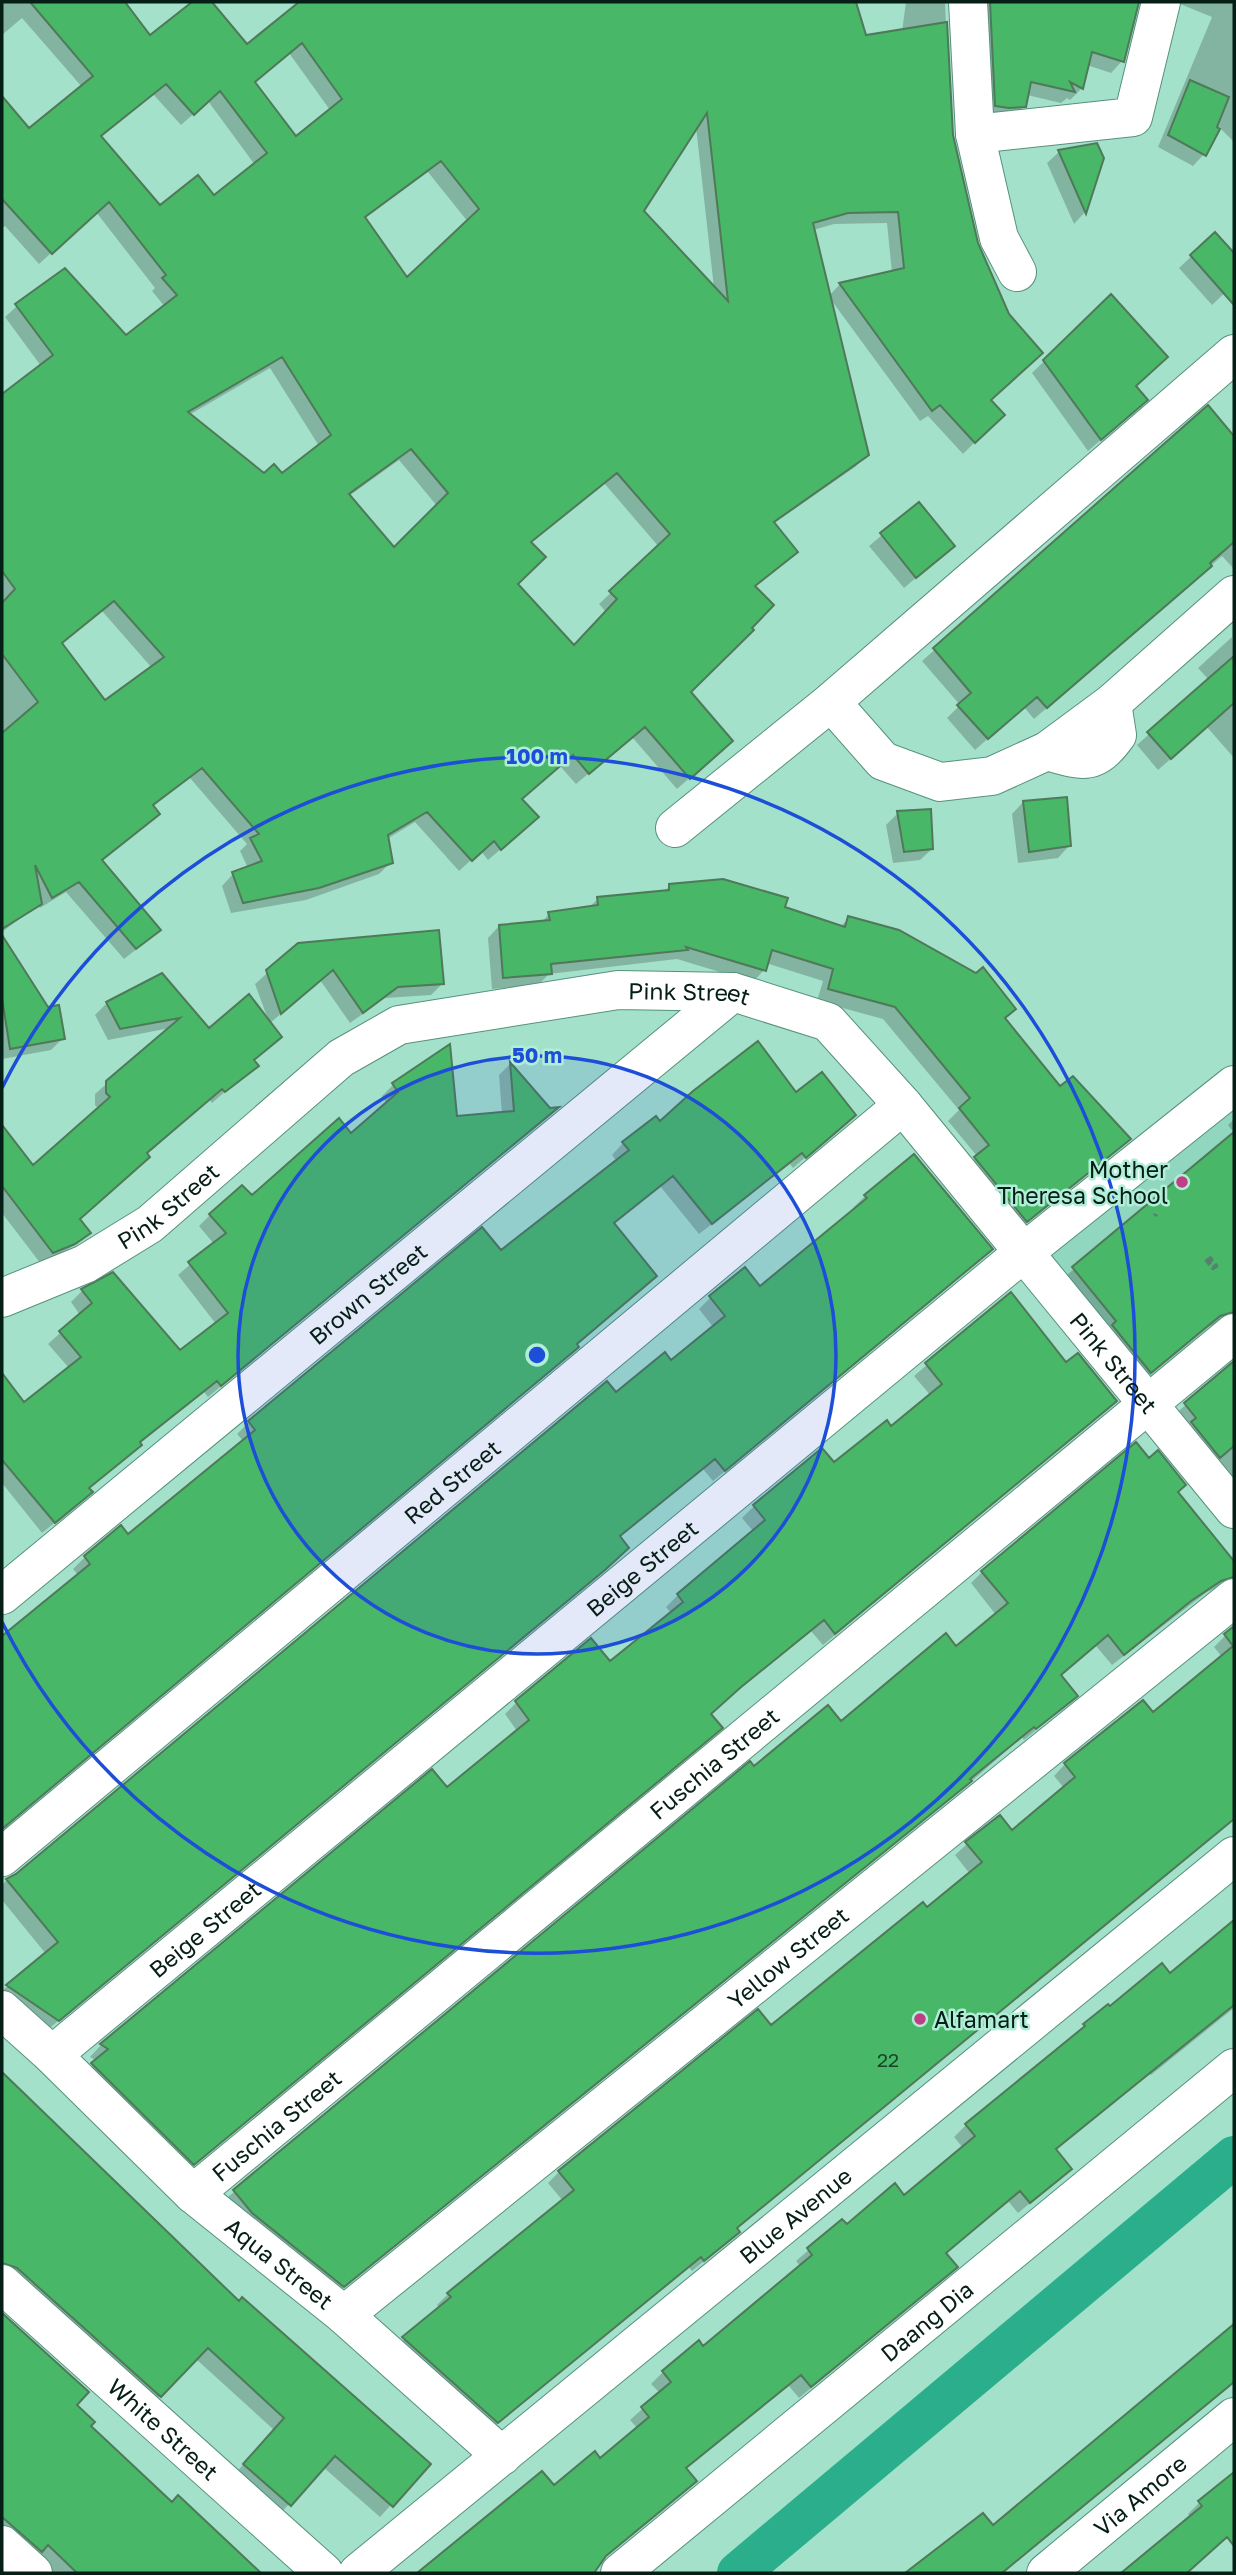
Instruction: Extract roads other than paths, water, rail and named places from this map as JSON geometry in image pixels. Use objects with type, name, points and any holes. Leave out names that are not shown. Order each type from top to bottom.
[{"type":"street","points":[[968,2],[975,134],[999,239],[1017,272]]},
{"type":"street","points":[[975,134],[1133,117],[1161,2]]},
{"type":"street","points":[[675,828],[831,702],[1234,354]]},
{"type":"street","points":[[831,702],[883,761],[940,782],[992,776],[1047,751],[1112,704],[1232,600]]},
{"type":"street","name":"Pink Street","points":[[2,1298],[85,1264],[150,1224],[341,1058],[400,1025],[618,990],[733,992],[828,1022],[903,1105],[1234,1509]]},
{"type":"street","name":"Brown Street","points":[[2,1595],[733,992]]},
{"type":"street","name":"Beige Street","points":[[52,2055],[1023,1253],[1234,1086]]},
{"type":"street","name":"Red Street","points":[[2,1857],[903,1105]]},
{"type":"street","name":"Fuschia Street","points":[[193,2194],[1234,1333]]},
{"type":"street","name":"Yellow Street","points":[[344,2315],[1234,1598]]},
{"type":"street","name":"Blue Avenue","points":[[358,2573],[1234,1856]]},
{"type":"street","name":"Aqua Street","points":[[2,2010],[52,2055],[193,2194],[344,2315],[502,2456]]},
{"type":"street","name":"Daang Dia","points":[[620,2573],[1234,2068]]},
{"type":"street","name":"White Street","points":[[2,2284],[324,2573]]},
{"type":"street","name":"Via Amore","points":[[1045,2573],[1234,2417]]},
{"type":"street","points":[[2,2545],[33,2573]]},
{"type":"waterway","points":[[738,2573],[1234,2157]]},
{"type":"place","name":"Mother Theresa School","points":[[1182,1182]]},
{"type":"place","name":"Alfamart","points":[[920,2019]]}]
